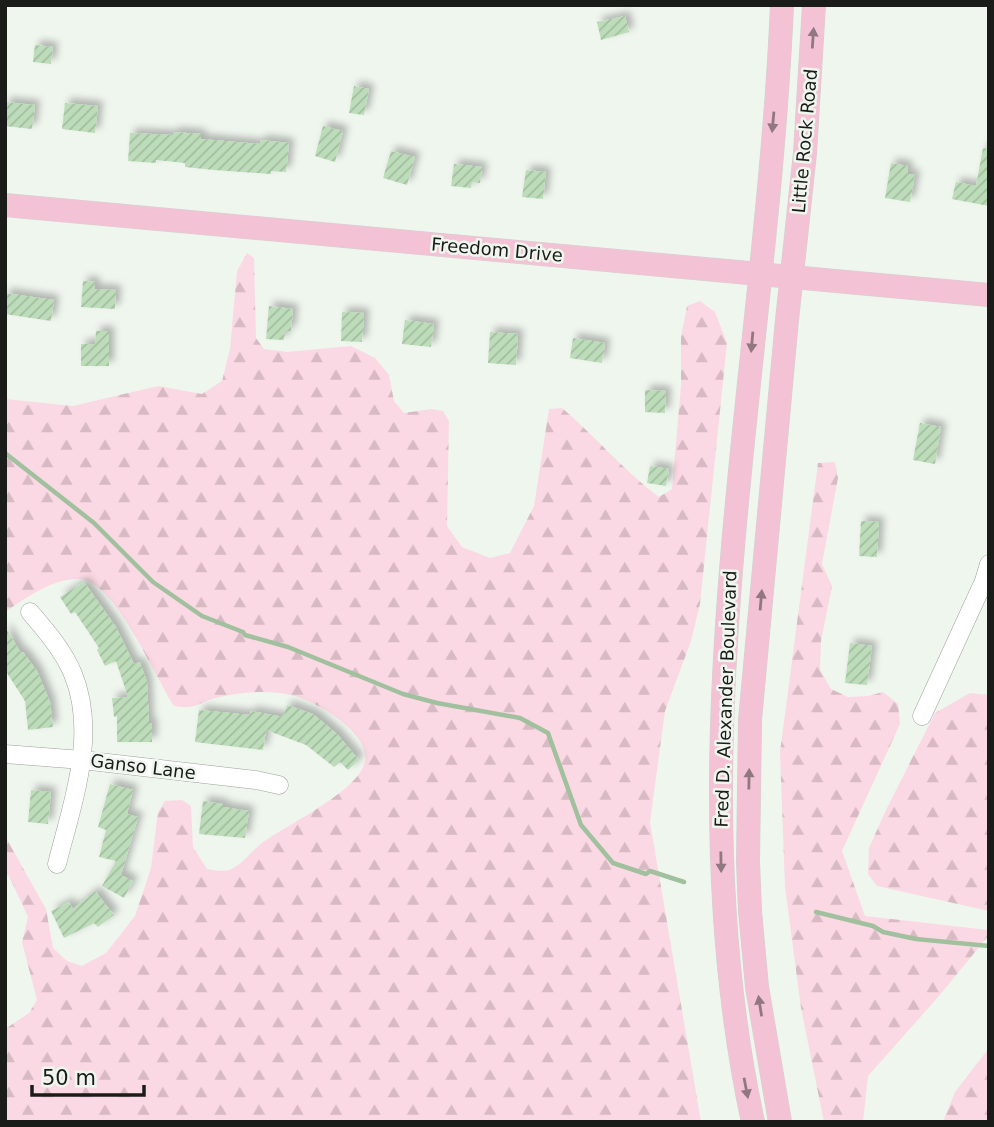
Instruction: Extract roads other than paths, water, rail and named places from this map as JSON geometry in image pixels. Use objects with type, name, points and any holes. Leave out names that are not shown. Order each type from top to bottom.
[{"type":"main road","name":"Little Rock Road","points":[[759,274],[782,5]]},
{"type":"main road","name":"Little Rock Road","points":[[792,277],[805,153],[814,5]]},
{"type":"main road","name":"Freedom Drive","points":[[5,205],[989,295]]},
{"type":"main road","name":"Fred D. Alexander Boulevard","points":[[752,1122],[730,989],[720,868],[720,804],[729,593],[759,274]]},
{"type":"main road","name":"Fred D. Alexander Boulevard","points":[[780,1122],[757,987],[750,911],[748,823],[750,720],[792,277]]},
{"type":"street","points":[[922,716],[989,564]]},
{"type":"street","points":[[30,612],[56,643],[73,673],[79,694],[83,733],[82,760],[57,864]]},
{"type":"street","name":"Ganso Lane","points":[[5,754],[82,760],[279,785]]},
{"type":"waterway","points":[[5,453],[94,523],[153,582],[202,616],[245,635],[288,647],[403,694],[520,718],[548,733],[581,825],[613,863],[684,882]]},
{"type":"waterway","points":[[816,912],[916,939],[989,946]]}]
